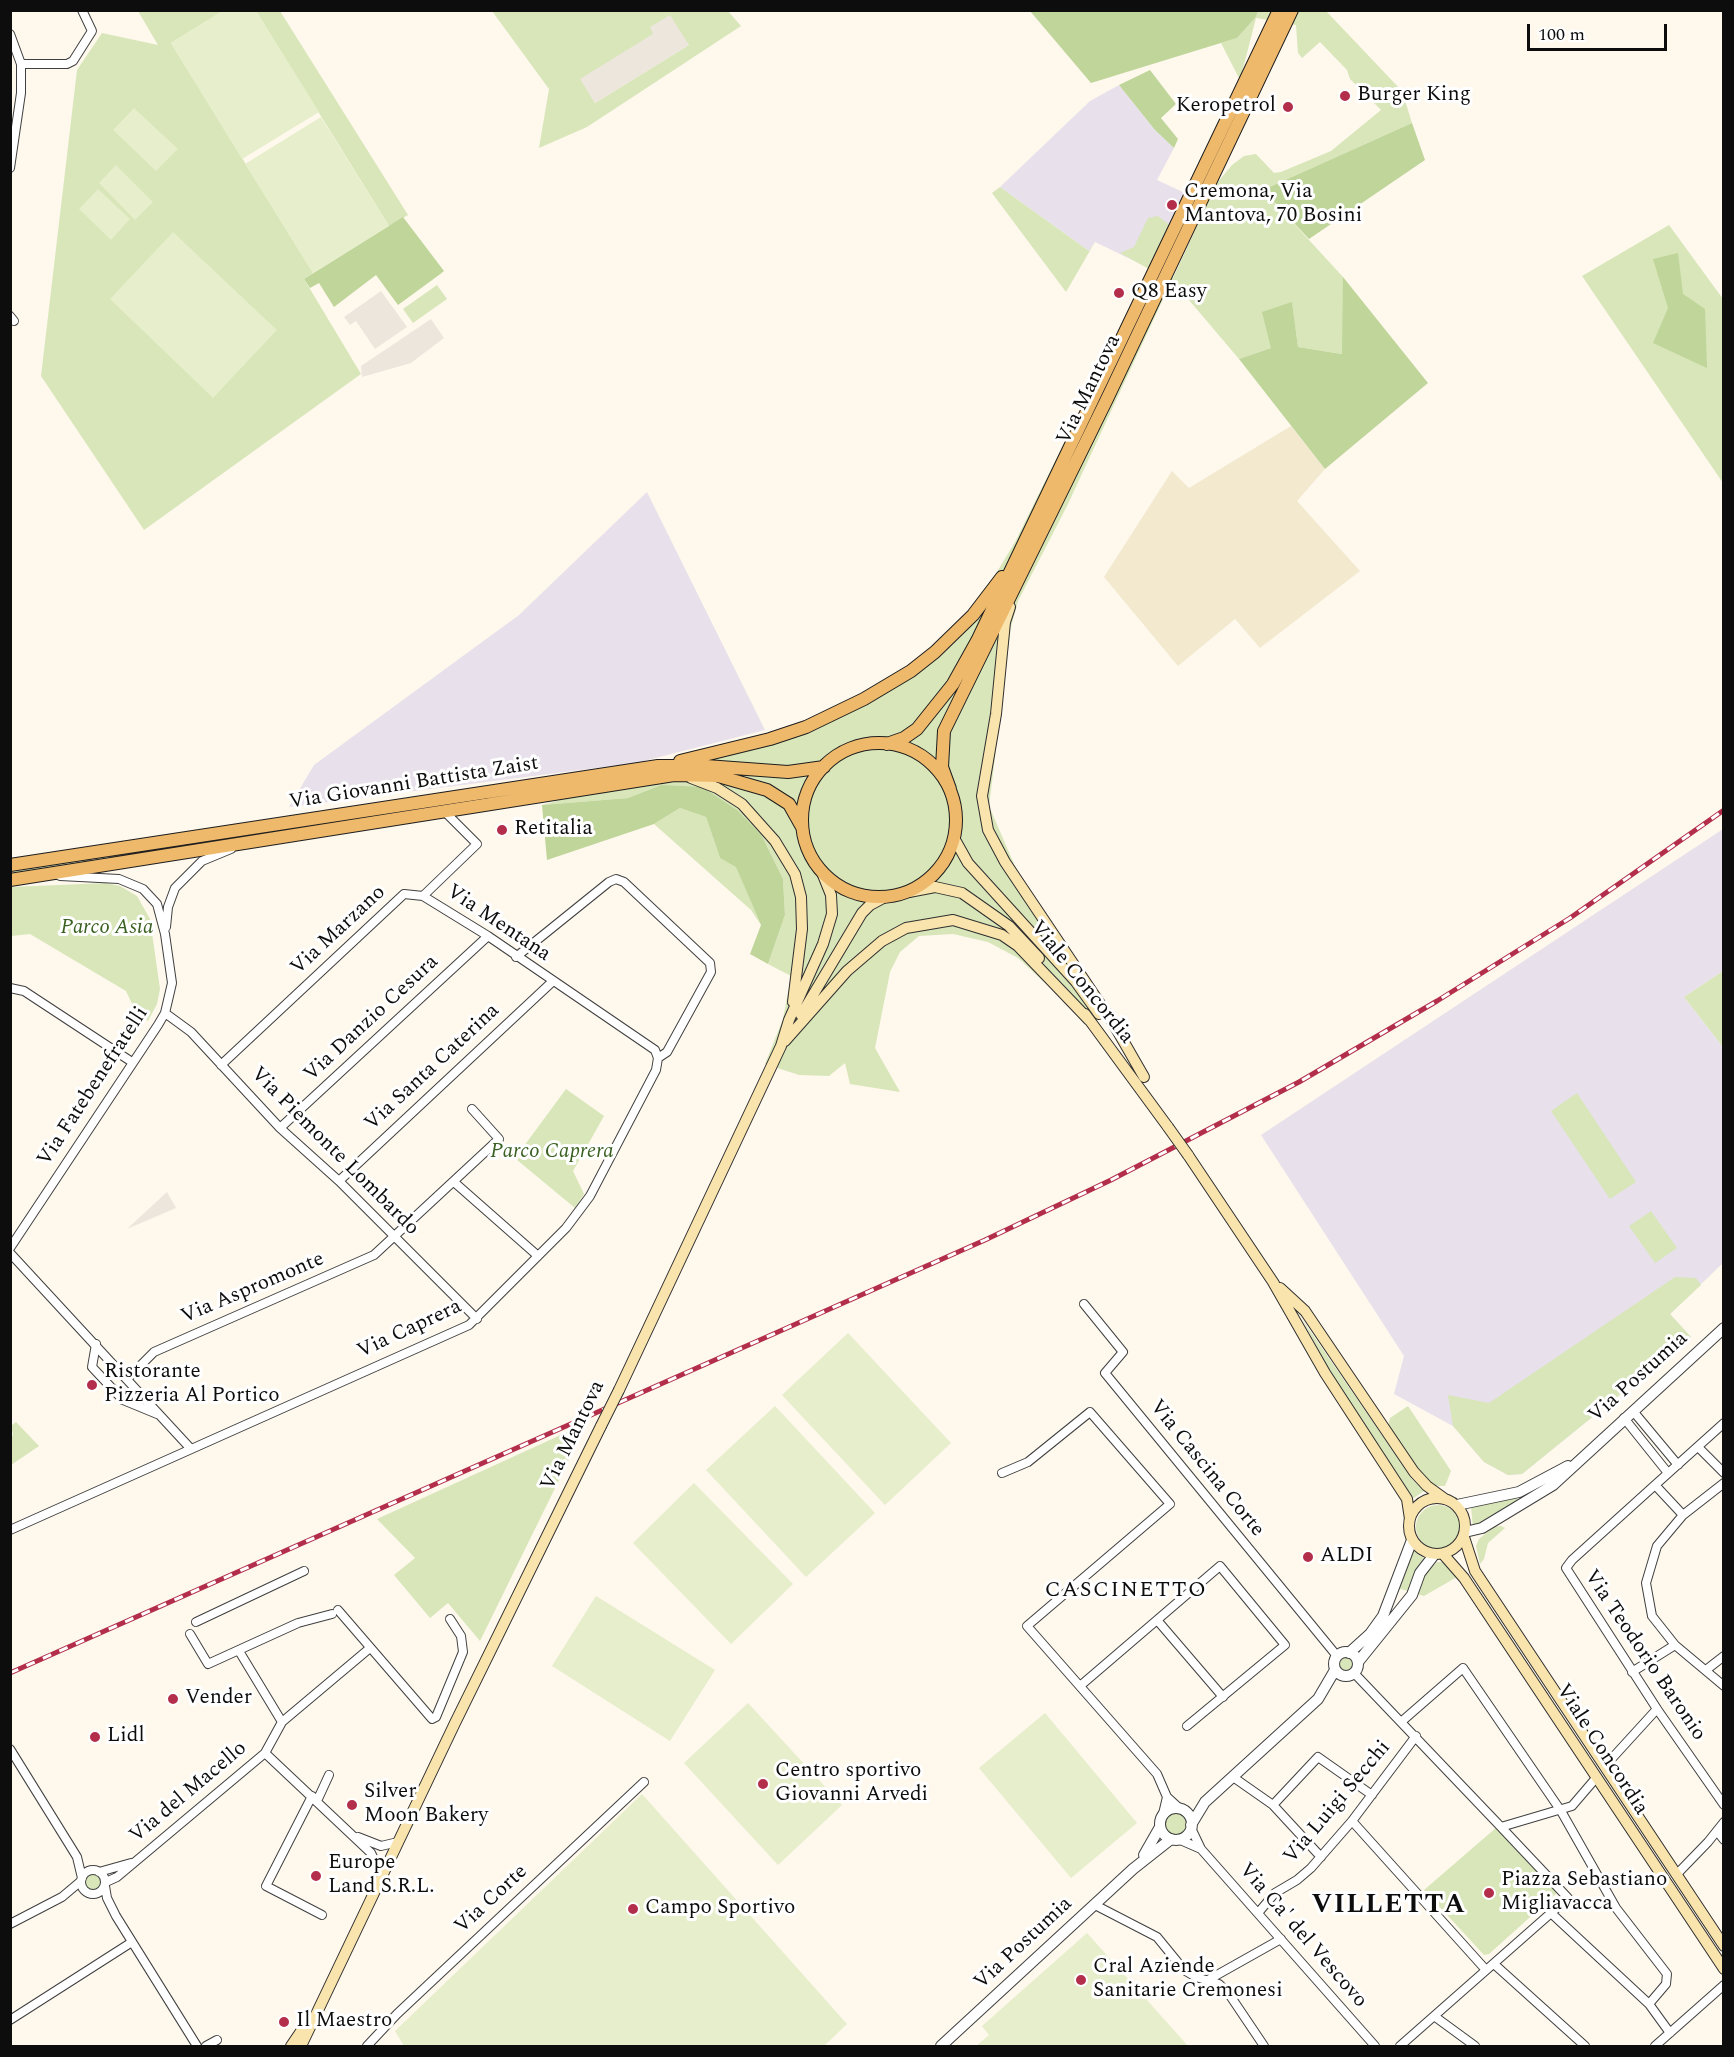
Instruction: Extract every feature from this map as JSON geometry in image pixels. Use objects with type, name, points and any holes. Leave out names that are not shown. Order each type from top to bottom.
[{"type":"main road","name":"Via Mantova","points":[[950,789],[942,767],[944,731],[1279,10]]},
{"type":"main road","name":"Via Mantova","points":[[887,744],[904,738],[918,729],[953,684],[1026,552],[1112,389],[1292,10]]},
{"type":"main road","points":[[658,766],[770,739],[837,713],[889,685],[911,671],[956,632],[1026,552]]},
{"type":"main road","points":[[1026,552],[1005,622],[996,714],[982,796],[983,813],[995,846],[1113,1023],[1144,1077]]},
{"type":"main road","points":[[781,1046],[789,1020],[823,944],[832,914],[831,895],[808,850],[801,827],[807,794],[824,767],[848,750],[861,746],[887,744],[910,750],[931,763],[950,789],[956,813],[954,838],[948,855],[938,870],[924,883],[909,892],[885,897],[870,904],[862,913],[790,1034]]},
{"type":"main road","name":"Via Giovanni Battista Zaist","points":[[10,865],[658,766],[705,766],[788,772],[824,767]]},
{"type":"main road","points":[[674,775],[717,788],[742,804],[770,834],[795,874],[801,891],[802,929],[789,1020]]},
{"type":"main road","name":"Via Giovanni Battista Zaist","points":[[10,880],[674,775],[718,776],[767,790],[789,804],[801,827]]},
{"type":"main road","name":"Viale Concordia","points":[[954,838],[968,863],[1076,982],[1144,1077],[1168,1127]]},
{"type":"main road","points":[[820,870],[834,882],[850,891],[867,896],[885,897]]},
{"type":"main road","name":"Viale Concordia","points":[[909,892],[935,887],[950,889],[978,902],[1025,943],[1089,1020],[1188,1155],[1273,1282],[1325,1372],[1407,1500],[1412,1540],[1425,1552],[1439,1555],[1464,1578],[1724,1969]]},
{"type":"main road","points":[[781,1046],[847,971],[882,941],[906,928],[953,920],[1002,935],[1018,946],[1089,1020]]},
{"type":"main road","name":"Via Mantova","points":[[301,2046],[619,1390],[781,1046]]},
{"type":"main road","name":"Viale Concordia","points":[[1273,1282],[1305,1311],[1413,1472],[1427,1486],[1457,1505],[1464,1518],[1465,1534],[1475,1571],[1724,1946]]},
{"type":"main road","points":[[1410,1519],[1419,1504],[1427,1500],[1445,1499]]},
{"type":"main road","points":[[1439,1555],[1456,1548],[1465,1534]]},
{"type":"main road","name":"Via Mantova","points":[[291,2046],[318,2008]]},
{"type":"street","points":[[21,64],[67,64],[73,61],[92,31],[82,10]]},
{"type":"street","points":[[10,34],[21,64],[21,93],[10,168]]},
{"type":"street","points":[[423,896],[477,844],[444,812]]},
{"type":"street","name":"Via Fatebenefratelli","points":[[165,934],[168,907],[176,888],[185,877],[202,861],[259,840]]},
{"type":"street","name":"Via Fatebenefratelli","points":[[10,1248],[165,1013],[172,983],[165,934],[157,904],[144,889],[119,879],[36,876]]},
{"type":"street","name":"Via Caprera","points":[[10,1530],[442,1338],[477,1319],[578,1213],[600,1181],[651,1081],[658,1058],[667,1052],[711,972],[710,963],[624,882],[616,879],[609,882],[516,957]]},
{"type":"street","name":"Via Marzano","points":[[221,1065],[404,894],[423,896]]},
{"type":"street","name":"Via Mentana","points":[[423,896],[488,936],[552,982]]},
{"type":"street","name":"Via Danzio Cesura","points":[[280,1128],[488,936]]},
{"type":"street","points":[[552,982],[647,1044],[658,1058]]},
{"type":"street","name":"Via Santa Caterina","points":[[339,1181],[552,982]]},
{"type":"street","points":[[10,988],[24,991],[132,1062]]},
{"type":"street","name":"Via Piemonte Lombardo","points":[[165,1013],[191,1032],[280,1128],[339,1181],[477,1319]]},
{"type":"street","name":"Via Aspromonte","points":[[128,1378],[154,1352],[364,1260],[394,1237],[500,1139],[472,1109]]},
{"type":"street","points":[[454,1182],[538,1256]]},
{"type":"street","points":[[10,1253],[128,1378],[191,1449]]},
{"type":"street","name":"Via Cascina Corte","points":[[1084,1304],[1123,1352],[1105,1373],[1337,1656]]},
{"type":"street","name":"Via Postumia","points":[[1465,1534],[1482,1528],[1553,1485],[1724,1328]]},
{"type":"street","points":[[96,1344],[92,1367],[123,1400],[160,1415]]},
{"type":"street","points":[[1002,1473],[1028,1462],[1090,1412],[1170,1504],[1027,1626],[1157,1774],[1167,1797],[1189,1816],[1191,1827]]},
{"type":"street","points":[[1629,1414],[1678,1465]]},
{"type":"street","points":[[1629,1414],[1668,1473]]},
{"type":"street","points":[[1683,1515],[1655,1485],[1724,1424]]},
{"type":"street","points":[[1698,1447],[1724,1473]]},
{"type":"street","name":"Via Postumia","points":[[1457,1505],[1520,1492],[1581,1458]]},
{"type":"street","points":[[1723,1484],[1683,1515],[1657,1546],[1646,1583],[1652,1616],[1675,1645],[1724,1686]]},
{"type":"street","name":"Via Teodorio Baronio","points":[[1655,1485],[1566,1568],[1632,1672],[1724,1804]]},
{"type":"street","points":[[1400,2046],[1568,1898],[1416,1736],[1334,1664],[1337,1656],[1350,1653],[1370,1634],[1383,1616],[1412,1540]]},
{"type":"street","points":[[1345,1673],[1358,1662],[1408,1601],[1420,1573],[1439,1555]]},
{"type":"street","points":[[1080,1686],[1220,1566],[1285,1645],[1187,1726]]},
{"type":"street","points":[[196,1622],[304,1571]]},
{"type":"street","points":[[190,1634],[208,1664],[298,1623],[335,1612],[432,1719],[436,1717],[463,1652],[461,1636],[450,1619]]},
{"type":"street","points":[[1156,1620],[1223,1697]]},
{"type":"street","points":[[1632,1672],[1675,1645]]},
{"type":"street","name":"Via del Macello","points":[[105,1884],[137,1861],[265,1753],[282,1722],[370,1648]]},
{"type":"street","points":[[239,1651],[282,1722]]},
{"type":"street","points":[[1350,1653],[1358,1662]]},
{"type":"street","points":[[1706,1670],[1724,1656]]},
{"type":"street","points":[[1401,1722],[1463,1668],[1561,1811],[1616,1908],[1667,1974],[1666,1984],[1648,2004]]},
{"type":"street","name":"Via Postumia","points":[[941,2046],[1133,1869],[1175,1839],[1186,1836],[1205,1802],[1345,1673]]},
{"type":"street","points":[[1605,1766],[1657,1709]]},
{"type":"street","name":"Via Luigi Secchi","points":[[1258,1913],[1275,1893],[1297,1880],[1321,1857],[1352,1821],[1416,1736]]},
{"type":"street","points":[[10,1749],[77,1857],[82,1888],[116,1916]]},
{"type":"street","name":"Via del Macello","points":[[265,1753],[315,1799]]},
{"type":"street","points":[[1273,1805],[1318,1757],[1372,1795]]},
{"type":"street","points":[[322,1915],[266,1886],[329,1775]]},
{"type":"street","points":[[1233,1777],[1273,1805],[1321,1857]]},
{"type":"street","points":[[1502,1827],[1572,1806],[1596,1778]]},
{"type":"street","name":"Via Corte","points":[[367,2046],[397,2014],[644,1782]]},
{"type":"street","points":[[1163,1814],[1167,1797]]},
{"type":"street","points":[[315,1799],[375,1858],[382,1876]]},
{"type":"street","points":[[1163,1814],[1170,1809],[1181,1809],[1205,1802]]},
{"type":"street","name":"Via Postumia","points":[[1133,1869],[1152,1845],[1163,1814]]},
{"type":"street","points":[[1352,1821],[1490,1967],[1585,2046]]},
{"type":"street","points":[[1677,1874],[1724,1822]]},
{"type":"street","points":[[1160,1827],[1164,1835],[1175,1839]]},
{"type":"street","name":"Via Ca' del Vescovo","points":[[1191,1827],[1201,1849],[1372,2046]]},
{"type":"street","points":[[1717,1831],[1724,1840]]},
{"type":"street","points":[[352,1834],[381,1846],[398,1842]]},
{"type":"street","name":"Via Ca' del Vescovo","points":[[1175,1839],[1201,1849]]},
{"type":"street","points":[[77,1857],[97,1871],[105,1884],[116,1916],[197,2046]]},
{"type":"street","name":"Via del Macello","points":[[97,1871],[137,1861]]},
{"type":"street","points":[[10,1924],[62,1897],[86,1873],[97,1871]]},
{"type":"street","points":[[62,1897],[100,1892],[105,1884]]},
{"type":"street","points":[[1095,1905],[1157,1937],[1184,1970],[1196,1977],[1219,1984],[1229,1994],[1264,2046]]},
{"type":"street","points":[[1551,1913],[1648,2004],[1670,2033]]},
{"type":"street","points":[[1208,1980],[1281,1939]]},
{"type":"street","points":[[10,2020],[132,1942]]},
{"type":"street","points":[[1655,2046],[1724,1985]]},
{"type":"street","points":[[1434,2016],[1475,2046]]},
{"type":"street","points":[[206,2046],[217,2040]]},
{"type":"shaded area","points":[[670,15],[689,45],[595,103],[580,79],[653,34],[650,27]]},
{"type":"shaded area","points":[[1119,85],[1155,130],[1174,148],[1157,180],[1185,193],[1149,268],[1095,242],[1089,251],[1000,187],[1090,101]]},
{"type":"shaded area","points":[[381,291],[407,327],[375,349],[356,321],[350,325],[344,317]]},
{"type":"shaded area","points":[[431,319],[444,338],[411,363],[362,377],[361,366]]},
{"type":"shaded area","points":[[1291,426],[1325,469],[1297,501],[1360,571],[1260,648],[1235,619],[1178,666],[1104,577],[1172,471],[1189,488]]},
{"type":"shaded area","points":[[647,492],[765,730],[636,763],[289,807],[314,765],[519,615]]},
{"type":"shaded area","points":[[1723,829],[1723,971],[1684,997],[1723,1047],[1723,1263],[1670,1314],[1691,1337],[1522,1474],[1508,1475],[1484,1462],[1453,1426],[1394,1394],[1404,1356],[1261,1135]]},
{"type":"shaded area","points":[[167,1192],[176,1208],[127,1229]]},
{"type":"green space","points":[[138,11],[223,11],[171,43],[313,273],[304,279],[361,374],[144,530],[41,376],[77,70],[102,33],[158,45]]},
{"type":"green space","points":[[223,11],[256,11],[319,112],[242,159],[171,43]]},
{"type":"green space","points":[[256,11],[280,11],[408,215],[389,226]]},
{"type":"green space","points":[[492,11],[728,11],[741,26],[587,127],[539,148],[549,89]],"holes":[[[654,34],[689,45],[595,103],[581,79]]]},
{"type":"green space","points":[[1030,11],[1258,11],[1256,17],[1237,38],[1091,83]]},
{"type":"green space","points":[[1258,11],[1326,11],[1402,91],[1412,123],[1263,190],[1343,277],[1343,354],[1298,347],[1292,303],[1271,348],[1239,359],[1172,280],[1067,506],[1018,601],[1011,627],[989,806],[1014,864],[1104,1015],[1096,1020],[1045,983],[1018,958],[988,942],[953,934],[919,936],[900,952],[890,972],[875,1048],[900,1092],[850,1084],[845,1063],[829,1076],[799,1075],[765,1064],[783,1019],[791,976],[768,964],[785,915],[783,879],[762,836],[661,785],[628,798],[542,805],[798,734],[939,652],[983,595],[1015,542],[1112,346],[1149,269],[1120,253],[1134,247],[1148,218],[1158,216],[1171,226],[1150,268],[1173,278],[1217,183],[1232,165],[1244,156],[1256,154],[1274,173],[1281,172],[1331,151],[1381,110],[1350,79],[1347,70],[1320,42],[1302,58],[1298,53],[1296,25],[1256,18],[1240,80],[1221,43],[1237,38],[1256,17]]},
{"type":"green space","points":[[1150,70],[1176,104],[1161,118],[1178,139],[1174,148],[1155,130],[1119,85]]},
{"type":"green space","points":[[134,108],[178,149],[156,171],[113,130]]},
{"type":"green space","points":[[321,117],[389,226],[313,273],[245,164]]},
{"type":"green space","points":[[1412,123],[1425,160],[1309,239],[1263,190]]},
{"type":"green space","points":[[116,165],[153,202],[135,220],[99,183]]},
{"type":"green space","points":[[1000,187],[1089,251],[1095,242],[1066,292],[992,193]]},
{"type":"green space","points":[[98,189],[130,219],[111,240],[79,209]]},
{"type":"green space","points":[[403,217],[444,271],[439,275],[398,305],[376,275],[334,307],[319,283],[310,288],[304,279]]},
{"type":"green space","points":[[1669,225],[1723,299],[1723,483],[1582,276]]},
{"type":"green space","points":[[173,232],[277,330],[213,398],[110,299]]},
{"type":"green space","points":[[1678,253],[1683,294],[1705,309],[1707,368],[1653,343],[1668,308],[1653,259]]},
{"type":"green space","points":[[1343,277],[1428,383],[1325,469],[1239,359],[1271,348],[1262,312],[1292,302],[1298,347],[1342,354]]},
{"type":"green space","points":[[437,285],[447,299],[413,323],[403,309]]},
{"type":"green space","points":[[661,785],[702,787],[737,810],[762,836],[783,879],[785,915],[768,964],[750,954],[761,925],[736,867],[720,858],[706,817],[680,808],[654,824],[547,860],[542,805],[628,798]]},
{"type":"green space","points":[[680,808],[706,817],[720,858],[736,866],[761,925],[751,910],[654,824]]},
{"type":"green space","points":[[314,823],[314,826],[11,875],[11,867]]},
{"type":"green space","name":"Parco Asia","points":[[106,883],[120,886],[137,896],[150,919],[160,989],[157,1004],[148,1021],[137,1014],[126,991],[30,934],[11,936],[11,887]]},
{"type":"green space","points":[[1723,971],[1723,1047],[1684,997]]},
{"type":"green space","name":"Parco Caprera","points":[[566,1089],[604,1116],[573,1171],[584,1194],[575,1208],[505,1150],[524,1146]]},
{"type":"green space","points":[[1577,1093],[1636,1182],[1610,1199],[1551,1111]]},
{"type":"green space","points":[[1651,1211],[1677,1248],[1655,1263],[1629,1226]]},
{"type":"green space","points":[[1675,1277],[1696,1278],[1701,1285],[1670,1314],[1691,1337],[1522,1474],[1508,1475],[1484,1462],[1453,1426],[1448,1395],[1489,1403]]},
{"type":"green space","points":[[1302,1319],[1412,1479],[1424,1491],[1412,1499],[1329,1369]]},
{"type":"green space","points":[[848,1333],[951,1443],[885,1505],[782,1395]]},
{"type":"green space","points":[[775,1406],[875,1513],[806,1577],[706,1470]]},
{"type":"green space","points":[[1408,1406],[1451,1471],[1445,1486],[1435,1486],[1418,1470],[1388,1426],[1390,1418]]},
{"type":"green space","points":[[16,1422],[39,1446],[11,1465],[13,1435],[11,1426]]},
{"type":"green space","points":[[587,1423],[480,1641],[448,1603],[430,1618],[394,1575],[415,1558],[377,1519]]},
{"type":"green space","points":[[694,1483],[793,1584],[731,1644],[633,1543]]},
{"type":"green space","points":[[1517,1498],[1519,1501],[1481,1525],[1473,1527],[1471,1507]]},
{"type":"green space","points":[[1438,1505],[1453,1512],[1460,1527],[1453,1542],[1438,1549],[1423,1542],[1416,1527],[1423,1512]]},
{"type":"green space","points":[[1493,1527],[1505,1528],[1488,1543],[1484,1559],[1480,1564],[1476,1546],[1479,1539]]},
{"type":"green space","points":[[1413,1550],[1425,1559],[1408,1591],[1397,1588]]},
{"type":"green space","points":[[1437,1562],[1445,1562],[1457,1577],[1424,1596],[1417,1594],[1424,1575]]},
{"type":"green space","points":[[596,1596],[715,1670],[670,1741],[552,1666]]},
{"type":"green space","points":[[1346,1657],[1351,1659],[1353,1664],[1351,1669],[1346,1671],[1341,1669],[1339,1664],[1341,1659]]},
{"type":"green space","name":"Centro sportivo Giovanni Arvedi","points":[[748,1703],[842,1805],[778,1865],[684,1763]]},
{"type":"green space","points":[[1045,1713],[1137,1823],[1071,1878],[979,1768]]},
{"type":"green space","name":"Campo Sportivo","points":[[642,1794],[847,2024],[824,2046],[404,2046],[395,2031]]},
{"type":"green space","points":[[1176,1813],[1184,1816],[1187,1824],[1184,1832],[1176,1835],[1168,1832],[1165,1824],[1168,1816]]},
{"type":"green space","points":[[1497,1827],[1558,1892],[1489,1954],[1484,1955],[1424,1890]]},
{"type":"green space","points":[[90,1874],[96,1874],[101,1882],[99,1888],[90,1890],[85,1885],[85,1879]]},
{"type":"green space","name":"Cral Aziende Sanitarie Cremonesi","points":[[1087,1933],[1188,2046],[976,2046],[989,2035],[982,2026]]},
{"type":"railway","points":[[10,1673],[985,1240],[1111,1180],[1299,1082],[1437,1001],[1570,918],[1724,810]]},
{"type":"place","name":"Burger King","points":[[1345,96]]},
{"type":"place","name":"Keropetrol","points":[[1288,107]]},
{"type":"place","name":"Cremona, Via Mantova, 70 Bosini","points":[[1172,205]]},
{"type":"place","name":"Q8 Easy","points":[[1119,293]]},
{"type":"place","name":"Retitalia","points":[[502,830]]},
{"type":"place","name":"Ristorante Pizzeria Al Portico","points":[[92,1385]]},
{"type":"place","name":"ALDI","points":[[1308,1557]]},
{"type":"place","name":"Vender","points":[[173,1699]]},
{"type":"place","name":"Lidl","points":[[95,1737]]},
{"type":"place","name":"Centro sportivo Giovanni Arvedi","points":[[763,1784]]},
{"type":"place","name":"Silver Moon Bakery","points":[[352,1805]]},
{"type":"place","name":"Europe Land S.R.L.","points":[[316,1876]]},
{"type":"place","name":"Piazza Sebastiano Migliavacca","points":[[1489,1893]]},
{"type":"place","name":"Campo Sportivo","points":[[633,1909]]},
{"type":"place","name":"Cral Aziende Sanitarie Cremonesi","points":[[1081,1980]]},
{"type":"place","name":"Il Maestro","points":[[284,2022]]},
{"type":"district","name":"CASCINETTO","points":[[1126,1592]]},
{"type":"district","name":"VILLETTA","points":[[1389,1907]]}]
